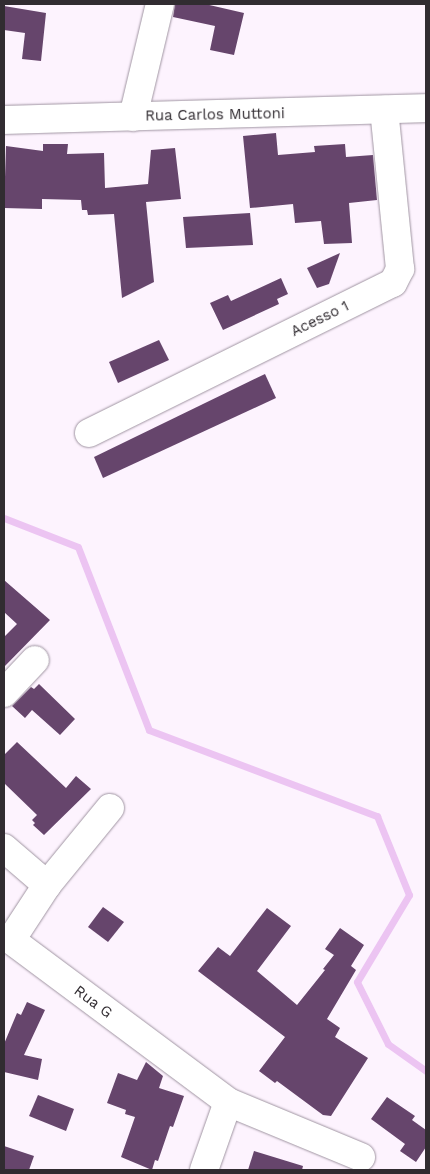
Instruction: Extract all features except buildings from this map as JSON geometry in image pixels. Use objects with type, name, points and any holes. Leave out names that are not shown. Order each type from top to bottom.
[{"type":"street","points":[[133,117],[160,4]]},
{"type":"street","name":"Rua Carlos Muttoni","points":[[4,120],[426,108]]},
{"type":"street","name":"Acesso 1","points":[[89,433],[393,283],[400,269],[384,110]]},
{"type":"street","points":[[6,683],[35,660]]},
{"type":"street","name":"Rua G","points":[[110,808],[46,884],[8,950],[228,1102],[361,1157]]},
{"type":"street","points":[[4,848],[46,884]]},
{"type":"street","points":[[204,1170],[228,1102]]},
{"type":"waterway","points":[[4,518],[78,547],[149,730],[377,816],[409,895],[357,982],[388,1044],[426,1071]]}]
